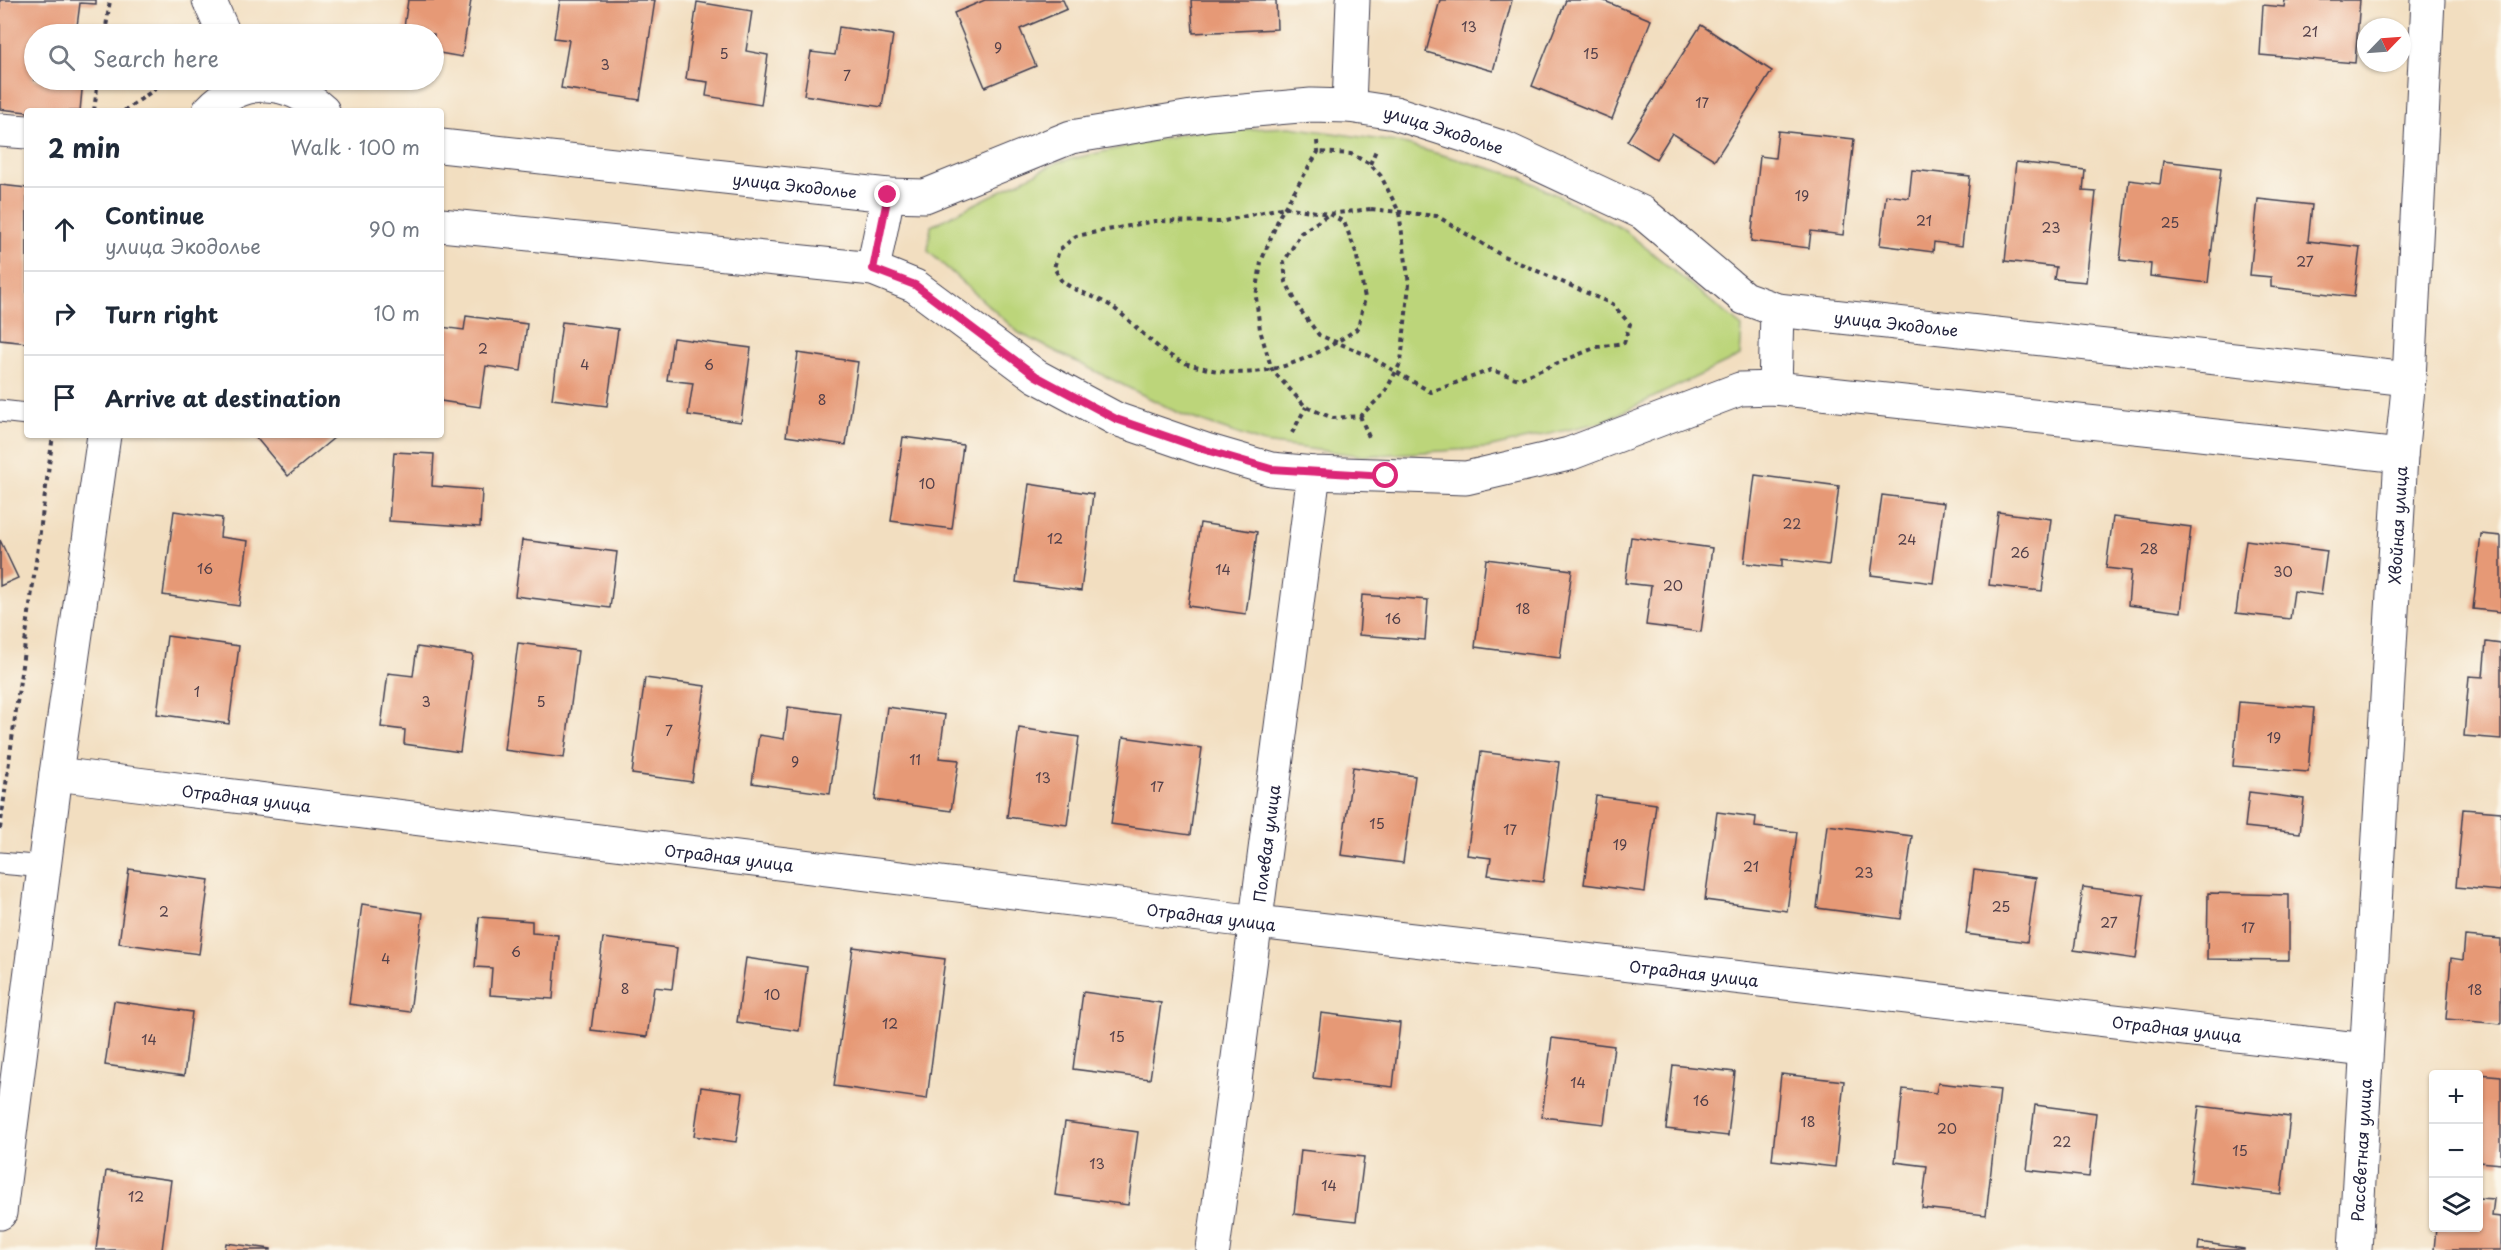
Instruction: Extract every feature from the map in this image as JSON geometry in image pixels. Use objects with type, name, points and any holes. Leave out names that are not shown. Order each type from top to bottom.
[{"type":"street","points":[[208,0],[219,24]]},
{"type":"street","points":[[1349,106],[1353,0]]},
{"type":"street","name":"Хвойная улица","points":[[2366,1050],[2401,456],[2409,379],[2428,0]]},
{"type":"street","points":[[212,108],[221,98],[235,90]]},
{"type":"street","points":[[288,90],[321,106]]},
{"type":"street","name":"улица Экодолье","points":[[444,146],[888,195],[925,196],[1071,137],[1210,114],[1311,105],[1349,106],[1395,113],[1504,148],[1643,213],[1744,298],[1777,310],[2409,379]]},
{"type":"street","points":[[0,130],[24,132]]},
{"type":"street","points":[[873,269],[888,195]]},
{"type":"street","points":[[444,225],[873,269],[915,285],[1036,376],[1116,419],[1206,450],[1271,469],[1314,473],[1466,478],[1569,454],[1740,389],[1775,388],[2401,456]]},
{"type":"street","points":[[1775,388],[1777,310]]},
{"type":"street","points":[[0,1213],[7,1092],[45,867],[104,438]]},
{"type":"street","name":"Полевая улица","points":[[1213,1250],[1314,473]]},
{"type":"street","name":"Отрадная улица","points":[[56,774],[1257,922],[2366,1050]]},
{"type":"street","name":"Рассветная улица","points":[[2355,1250],[2366,1050]]},
{"type":"lane","points":[[0,411],[24,414]]},
{"type":"lane","points":[[0,863],[45,867]]},
{"type":"path","points":[[106,24],[110,0]]},
{"type":"path","points":[[94,108],[97,90]]},
{"type":"path","points":[[128,108],[154,90]]},
{"type":"path","points":[[1311,105],[1318,152],[1285,207],[1261,262],[1256,297],[1260,330],[1272,370],[1306,407],[1332,418],[1360,416],[1384,394],[1401,362],[1409,285],[1399,212],[1381,176],[1370,164],[1351,154],[1318,152]]},
{"type":"path","points":[[1329,214],[1301,232],[1284,262],[1286,282],[1300,310],[1319,335],[1335,344],[1367,355],[1431,392],[1491,370],[1519,379],[1597,347],[1624,343],[1630,324],[1612,304],[1501,255],[1437,216],[1371,209],[1329,214],[1285,207],[1220,222],[1155,221],[1076,236],[1059,250],[1054,268],[1062,281],[1114,308],[1148,340],[1179,361],[1215,371],[1255,373],[1272,370],[1303,360],[1335,344],[1358,328],[1365,298],[1356,252],[1344,222],[1329,214]]},
{"type":"path","points":[[0,829],[53,438]]},
{"type":"green space","points":[[1290,127],[1396,142],[1521,177],[1623,229],[1742,327],[1740,356],[1602,422],[1487,448],[1364,456],[1264,443],[1183,415],[1019,333],[928,251],[931,226],[1058,162],[1191,132]]},
{"type":"building","points":[[0,0],[96,0],[96,4],[80,3],[77,24],[24,24],[24,90],[82,90],[80,108],[24,108],[24,112],[0,109]]},
{"type":"building","points":[[408,0],[471,0],[462,57],[444,54],[444,24],[404,24]]},
{"type":"building","points":[[560,0],[655,0],[640,100],[561,88],[569,40],[554,38]]},
{"type":"building","points":[[985,0],[1063,0],[1067,9],[1020,29],[1036,66],[985,87],[954,13]]},
{"type":"building","points":[[1191,0],[1276,0],[1277,29],[1193,33]]},
{"type":"building","points":[[1440,0],[1512,0],[1493,71],[1426,52]]},
{"type":"building","points":[[1566,0],[1602,0],[1651,20],[1612,119],[1532,86]]},
{"type":"building","points":[[2285,0],[2360,0],[2355,63],[2260,55],[2263,5],[2284,7]]},
{"type":"building","points":[[697,2],[752,11],[746,51],[768,55],[761,105],[706,96],[708,82],[686,79]]},
{"type":"building","points":[[1701,25],[1772,71],[1715,160],[1672,133],[1656,159],[1627,141]]},
{"type":"building","points":[[839,27],[893,35],[882,107],[804,95],[811,52],[835,55]]},
{"type":"building","points":[[1778,131],[1854,139],[1843,235],[1811,231],[1809,248],[1751,241],[1760,156],[1775,158]]},
{"type":"building","points":[[2163,161],[2221,168],[2208,283],[2150,276],[2151,264],[2120,260],[2129,180],[2160,184]]},
{"type":"building","points":[[2016,162],[2085,170],[2083,191],[2096,192],[2086,282],[2054,279],[2056,267],[2005,261]]},
{"type":"building","points":[[1912,170],[1970,176],[1962,246],[1934,242],[1933,252],[1880,245],[1886,195],[1909,198]]},
{"type":"building","points":[[0,185],[24,188],[24,343],[0,340]]},
{"type":"building","points":[[2258,199],[2312,205],[2308,241],[2360,247],[2354,297],[2271,287],[2271,277],[2250,275]]},
{"type":"building","points":[[466,316],[527,324],[521,371],[486,366],[480,407],[444,401],[444,327],[464,330]]},
{"type":"building","points":[[562,322],[618,329],[607,406],[552,399]]},
{"type":"building","points":[[673,338],[751,348],[741,422],[688,415],[693,383],[667,380]]},
{"type":"building","points":[[798,353],[858,362],[846,445],[786,436]]},
{"type":"building","points":[[903,437],[963,445],[952,529],[891,521]]},
{"type":"building","points":[[256,438],[334,438],[288,476]]},
{"type":"building","points":[[394,452],[434,454],[432,486],[482,490],[480,527],[389,521]]},
{"type":"building","points":[[1755,475],[1839,486],[1829,565],[1782,559],[1782,567],[1744,563]]},
{"type":"building","points":[[1029,484],[1093,494],[1081,591],[1016,582]]},
{"type":"building","points":[[1882,495],[1944,503],[1933,583],[1871,575]]},
{"type":"building","points":[[174,511],[222,518],[220,537],[248,541],[239,606],[163,595]]},
{"type":"building","points":[[1998,512],[2051,519],[2042,591],[1989,585]]},
{"type":"building","points":[[2113,517],[2191,527],[2181,612],[2128,605],[2131,571],[2106,568]]},
{"type":"building","points":[[1200,523],[1257,532],[1246,614],[1188,606]]},
{"type":"building","points":[[2481,534],[2501,536],[2501,612],[2473,609]]},
{"type":"building","points":[[1631,537],[1712,548],[1701,632],[1646,625],[1651,586],[1625,583]]},
{"type":"building","points":[[0,540],[18,578],[0,586]]},
{"type":"building","points":[[522,540],[617,552],[610,608],[515,596]]},
{"type":"building","points":[[2246,540],[2327,551],[2321,595],[2294,591],[2290,619],[2236,613]]},
{"type":"building","points":[[1486,559],[1572,570],[1560,658],[1475,647]]},
{"type":"building","points":[[1362,595],[1428,600],[1425,640],[1359,635]]},
{"type":"building","points":[[167,636],[239,646],[229,724],[157,714]]},
{"type":"building","points":[[2486,642],[2501,644],[2501,739],[2464,736],[2469,676],[2483,677]]},
{"type":"building","points":[[518,643],[578,651],[564,758],[504,750]]},
{"type":"building","points":[[417,647],[473,655],[460,752],[404,744],[405,730],[381,727],[388,673],[413,676]]},
{"type":"building","points":[[645,678],[705,686],[692,782],[632,774]]},
{"type":"building","points":[[2239,702],[2314,708],[2308,772],[2233,766]]},
{"type":"building","points":[[788,707],[841,714],[830,794],[752,783],[759,735],[784,739]]},
{"type":"building","points":[[887,707],[945,715],[939,758],[959,760],[951,811],[875,800]]},
{"type":"building","points":[[1019,728],[1079,737],[1067,825],[1007,817]]},
{"type":"building","points":[[1123,737],[1202,748],[1190,835],[1111,824]]},
{"type":"building","points":[[1481,752],[1559,762],[1543,882],[1488,875],[1491,858],[1467,855]]},
{"type":"building","points":[[1353,767],[1415,776],[1403,863],[1341,855]]},
{"type":"building","points":[[2249,792],[2304,799],[2300,833],[2245,827]]},
{"type":"building","points":[[1596,796],[1656,804],[1645,892],[1584,884]]},
{"type":"building","points":[[2463,809],[2501,812],[2501,891],[2456,887]]},
{"type":"building","points":[[1717,812],[1756,817],[1755,827],[1797,832],[1787,911],[1705,900]]},
{"type":"building","points":[[1827,825],[1912,836],[1901,919],[1817,908]]},
{"type":"building","points":[[129,869],[209,880],[199,954],[119,943]]},
{"type":"building","points":[[1974,870],[2036,878],[2027,942],[1966,934]]},
{"type":"building","points":[[2083,887],[2144,895],[2136,959],[2074,950]]},
{"type":"building","points":[[2208,893],[2289,895],[2289,960],[2207,959]]},
{"type":"building","points":[[362,904],[423,913],[410,1012],[349,1004]]},
{"type":"building","points":[[479,917],[532,921],[532,933],[558,935],[553,999],[490,995],[492,968],[475,967]]},
{"type":"building","points":[[2465,936],[2501,939],[2501,1024],[2446,1019],[2451,958],[2463,960]]},
{"type":"building","points":[[603,938],[677,948],[672,989],[654,987],[647,1037],[591,1030]]},
{"type":"building","points":[[853,947],[945,959],[927,1099],[834,1086]]},
{"type":"building","points":[[746,958],[807,967],[799,1031],[737,1022]]},
{"type":"building","points":[[1083,992],[1161,1003],[1150,1079],[1073,1069]]},
{"type":"building","points":[[114,1001],[192,1012],[184,1076],[105,1065]]},
{"type":"building","points":[[1321,1013],[1400,1023],[1393,1087],[1313,1078]]},
{"type":"building","points":[[1552,1038],[1614,1046],[1604,1124],[1542,1117]]},
{"type":"building","points":[[1673,1065],[1735,1072],[1728,1136],[1666,1129]]},
{"type":"building","points":[[1781,1074],[1844,1081],[1835,1167],[1772,1160]]},
{"type":"building","points":[[2483,1074],[2501,1076],[2501,1164],[2483,1162]]},
{"type":"building","points":[[1938,1083],[2000,1090],[1986,1215],[1922,1208],[1927,1166],[1895,1162],[1903,1089],[1936,1093]]},
{"type":"building","points":[[701,1087],[743,1093],[736,1142],[694,1136]]},
{"type":"building","points":[[2035,1105],[2096,1113],[2089,1177],[2027,1170]]},
{"type":"building","points":[[2199,1106],[2290,1117],[2281,1194],[2190,1183]]},
{"type":"building","points":[[1065,1122],[1138,1132],[1128,1205],[1055,1195]]},
{"type":"building","points":[[1301,1150],[1364,1157],[1356,1221],[1294,1214]]},
{"type":"building","points":[[106,1171],[171,1180],[162,1250],[96,1250]]},
{"type":"building","points":[[2483,1198],[2494,1199],[2492,1216],[2501,1217],[2501,1250],[2434,1250],[2436,1232],[2483,1232]]},
{"type":"building","points":[[2199,1242],[2244,1249],[2244,1250],[2198,1250]]},
{"type":"building","points":[[226,1243],[271,1249],[271,1250],[225,1250]]},
{"type":"route","points":[[888,195],[873,269],[915,285],[1036,376],[1116,419],[1206,450],[1271,469],[1386,476]]}]
